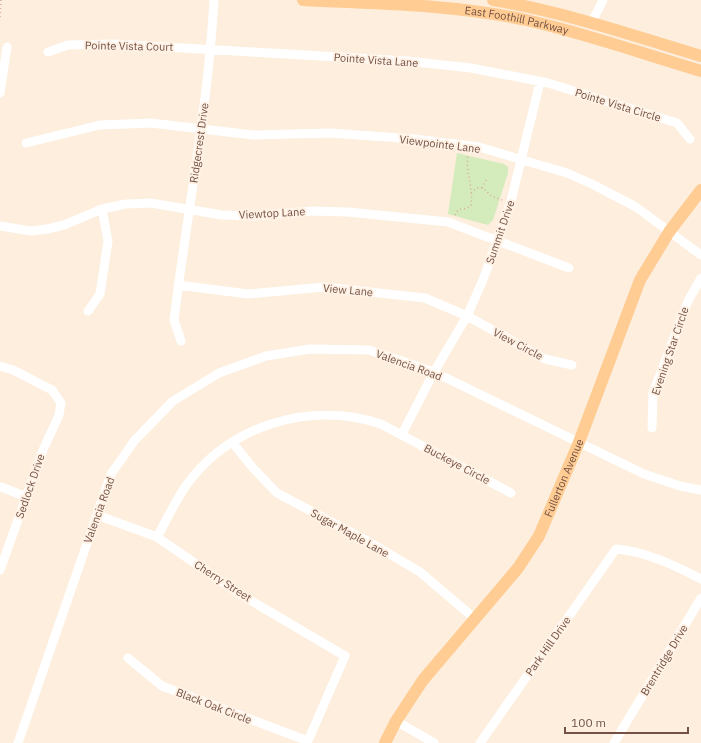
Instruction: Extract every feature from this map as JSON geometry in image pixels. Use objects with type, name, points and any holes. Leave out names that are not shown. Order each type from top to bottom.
[{"type":"main road","name":"East Foothill Parkway","points":[[303,0],[438,8],[526,20],[586,36],[701,71]]},
{"type":"main road","name":"East Foothill Parkway","points":[[493,0],[529,6],[592,22],[701,56]]},
{"type":"main road","name":"Fullerton Avenue","points":[[385,743],[396,721],[423,680],[474,618],[518,568],[539,536],[579,442],[640,280],[669,232],[701,190]]},
{"type":"street","name":"Ridgecrest Drive","points":[[181,341],[174,320],[211,49],[214,0]]},
{"type":"street","points":[[592,22],[603,0]]},
{"type":"street","name":"Pointe Vista Court","points":[[48,52],[68,45],[114,44],[211,49]]},
{"type":"street","points":[[0,93],[7,47]]},
{"type":"street","name":"Pointe Vista Lane","points":[[211,49],[471,68],[540,82]]},
{"type":"street","name":"Pointe Vista Circle","points":[[540,82],[677,124],[690,139]]},
{"type":"street","name":"Summit Drive","points":[[402,434],[434,372],[467,316],[483,280],[498,240],[522,159],[540,82]]},
{"type":"street","name":"Viewpointe Lane","points":[[26,142],[100,125],[151,123],[253,135],[330,133],[414,139],[479,147],[567,173],[594,185],[636,207],[701,255]]},
{"type":"street","name":"Viewtop Lane","points":[[0,226],[31,231],[47,229],[102,209],[151,203],[222,215],[255,216],[313,211],[348,212],[448,222],[569,268]]},
{"type":"street","points":[[88,311],[100,294],[108,241],[102,209]]},
{"type":"street","name":"Evening Star Circle","points":[[652,428],[653,393],[688,301],[701,278]]},
{"type":"street","name":"View Lane","points":[[178,285],[248,294],[324,287],[425,298],[467,316]]},
{"type":"street","name":"View Circle","points":[[467,316],[545,358],[572,365]]},
{"type":"street","name":"Valencia Road","points":[[18,743],[112,474],[135,440],[174,401],[219,373],[266,356],[310,349],[369,350],[434,372],[644,474],[680,486],[701,490]]},
{"type":"street","name":"Sedlock Drive","points":[[0,366],[13,370],[52,390],[61,403],[59,414],[43,450],[0,570]]},
{"type":"street","name":"Buckeye Circle","points":[[157,538],[185,487],[208,461],[232,442],[277,421],[318,415],[360,417],[381,424],[511,493]]},
{"type":"street","name":"Sugar Maple Lane","points":[[232,442],[253,468],[277,493],[371,543],[420,572],[474,618]]},
{"type":"street","points":[[1,487],[27,497]]},
{"type":"street","name":"Cherry Street","points":[[97,514],[157,538],[238,593],[345,656],[307,742]]},
{"type":"street","name":"Park Hill Drive","points":[[480,743],[616,549],[627,550],[672,565],[701,578]]},
{"type":"street","name":"Brentridge Drive","points":[[614,743],[701,598]]},
{"type":"street","name":"Black Oak Circle","points":[[128,658],[162,686],[307,742]]},
{"type":"street","points":[[396,721],[434,743]]},
{"type":"path","points":[[0,17],[1,0]]},
{"type":"path","points":[[454,217],[458,210],[471,206],[471,193],[466,165],[468,154]]},
{"type":"path","points":[[482,188],[486,180]]},
{"type":"path","points":[[471,193],[477,188],[482,188],[491,196],[502,200]]},
{"type":"green space","points":[[457,153],[504,164],[508,167],[508,173],[493,220],[488,225],[448,214]]}]
